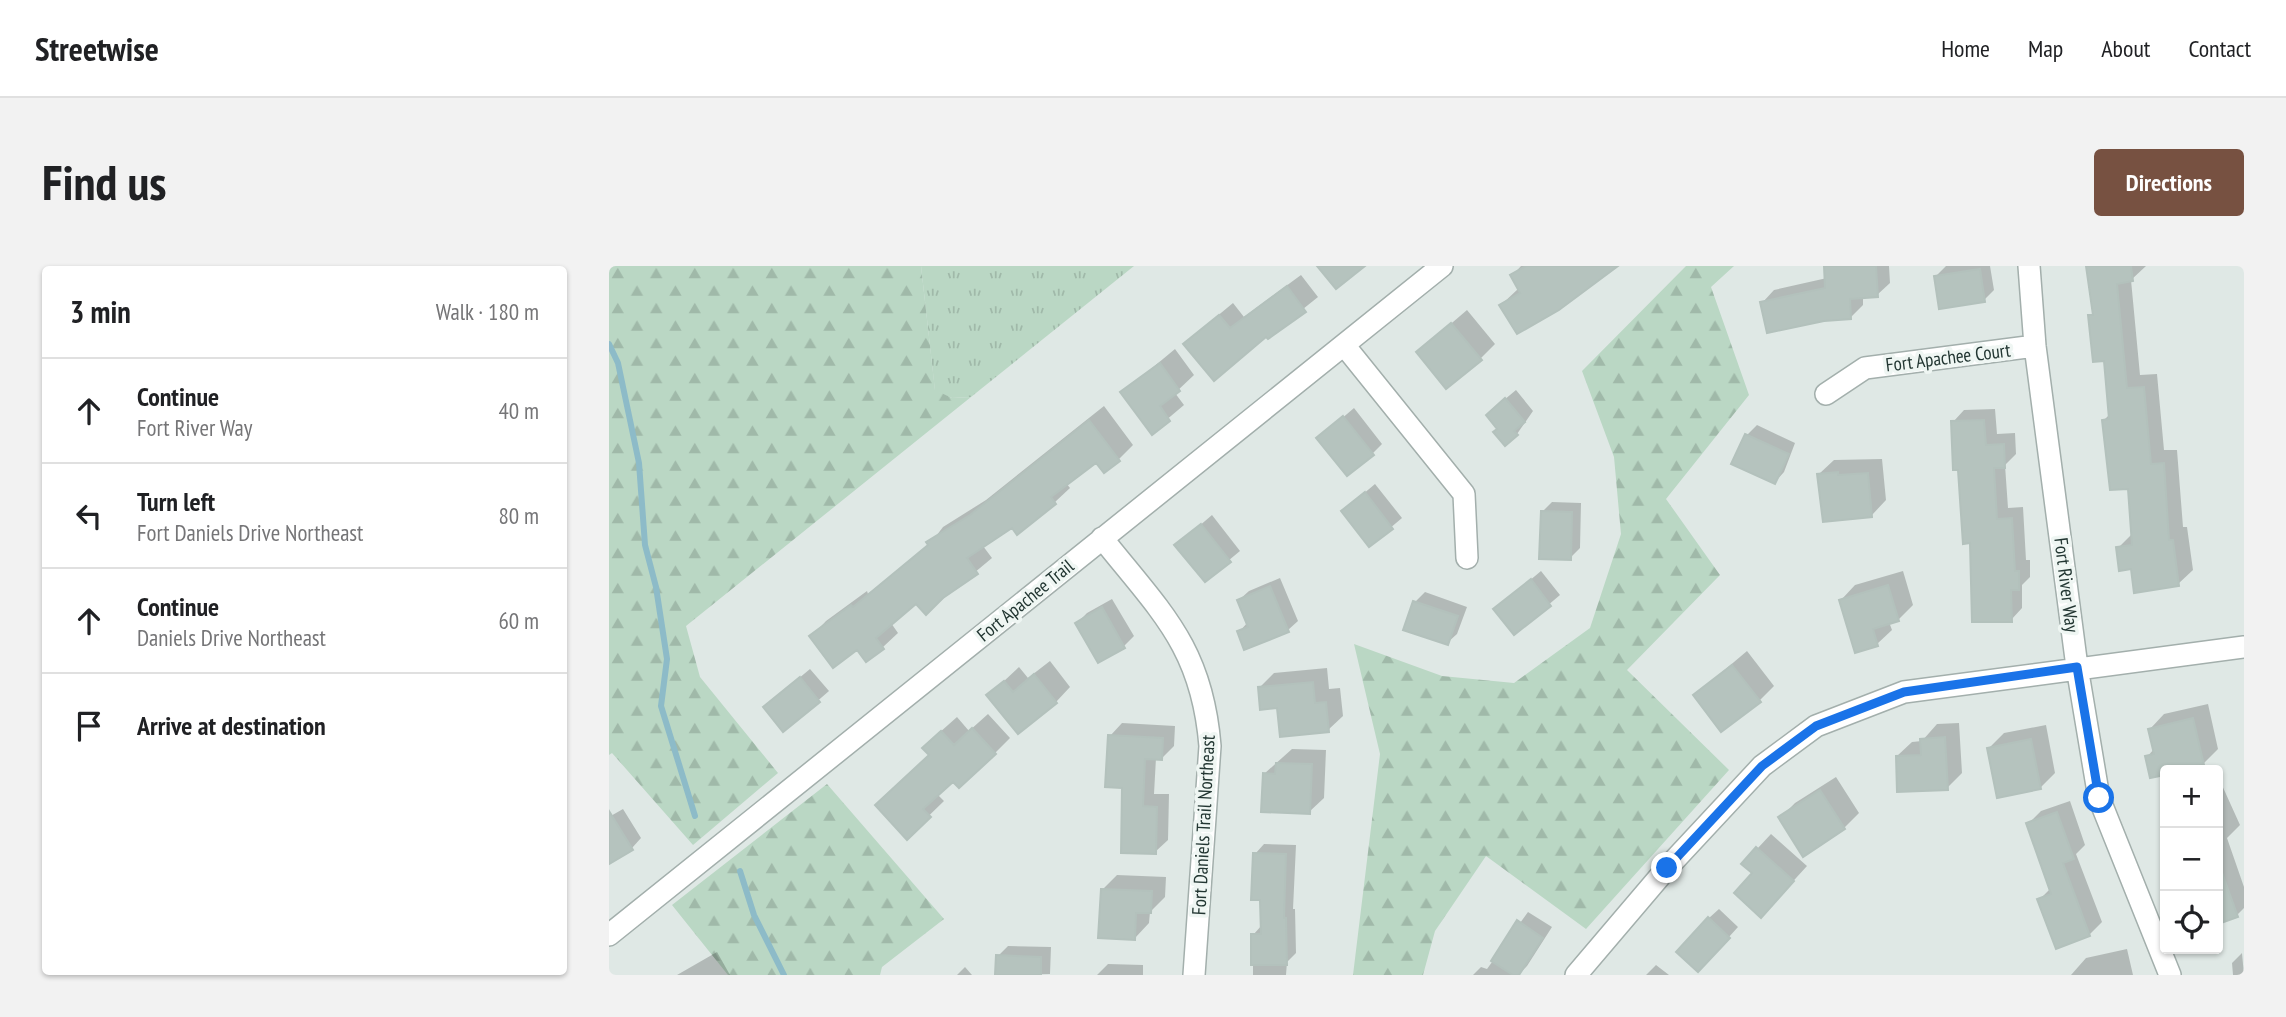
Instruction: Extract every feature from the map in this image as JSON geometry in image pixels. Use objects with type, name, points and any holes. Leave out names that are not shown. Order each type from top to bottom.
[{"type":"street","name":"Fort Apachee Trail","points":[[609,935],[1442,266]]},
{"type":"street","name":"Fort River Way","points":[[2029,266],[2035,346],[2077,667],[2099,798],[2170,975]]},
{"type":"street","points":[[1344,345],[1464,494],[1467,558]]},
{"type":"street","name":"Fort Apachee Court","points":[[1826,394],[1865,368],[2035,346]]},
{"type":"street","name":"Fort Daniels Trail Northeast","points":[[1102,538],[1176,630],[1199,678],[1207,709],[1210,746],[1193,975]]},
{"type":"street","points":[[1577,975],[1667,868],[1762,766],[1816,726],[1904,692],[2244,647]]},
{"type":"green space","points":[[609,266],[921,266],[935,390],[952,398],[971,397],[686,626],[700,677],[778,773],[693,845],[612,753],[609,755]]},
{"type":"green space","points":[[921,266],[1134,266],[971,397],[952,398],[935,391]]},
{"type":"green space","points":[[1686,266],[1734,266],[1711,287],[1749,395],[1666,499],[1720,575],[1627,670],[1729,770],[1586,929],[1486,856],[1435,931],[1423,975],[1353,975],[1380,754],[1354,644],[1442,676],[1514,683],[1590,628],[1621,534],[1614,457],[1582,371]]},
{"type":"green space","points":[[827,784],[944,919],[882,967],[880,975],[728,975],[672,905]]},
{"type":"building","points":[[1317,266],[1365,266],[1336,289]]},
{"type":"building","points":[[1526,266],[1618,266],[1559,310],[1517,334],[1499,305],[1520,293],[1510,275]]},
{"type":"building","points":[[1824,266],[1876,266],[1878,297],[1850,299],[1851,319],[1824,321],[1767,333],[1760,302],[1825,288]]},
{"type":"building","points":[[2086,266],[2131,266],[2133,281],[2117,284],[2127,388],[2144,387],[2151,464],[2164,463],[2169,540],[2173,540],[2179,586],[2134,593],[2131,569],[2119,571],[2116,547],[2132,545],[2128,489],[2110,490],[2102,420],[2109,419],[2104,361],[2093,362],[2088,315],[2093,315]]},
{"type":"building","points":[[1980,269],[1985,302],[1939,309],[1934,276]]},
{"type":"building","points":[[1287,286],[1306,312],[1268,339],[1266,337],[1214,381],[1183,344],[1219,315],[1230,328]]},
{"type":"building","points":[[1451,323],[1482,360],[1446,389],[1416,352]]},
{"type":"building","points":[[1160,363],[1180,391],[1160,406],[1170,421],[1152,435],[1120,392]]},
{"type":"building","points":[[1505,398],[1525,422],[1514,431],[1518,435],[1505,446],[1493,432],[1497,429],[1486,415]]},
{"type":"building","points":[[1343,416],[1374,455],[1347,476],[1316,438]]},
{"type":"building","points":[[1089,420],[1120,461],[1104,473],[1096,463],[1051,497],[1056,504],[1017,535],[1012,528],[967,558],[978,574],[943,598],[926,615],[916,604],[876,638],[884,649],[866,662],[857,650],[833,668],[809,636],[851,605],[853,607],[928,545],[926,542],[970,515]]},
{"type":"building","points":[[1984,420],[1986,445],[2004,444],[2005,468],[1994,468],[1997,519],[2012,518],[2015,571],[2019,571],[2019,590],[2011,590],[2012,622],[1972,622],[1970,543],[1963,544],[1958,470],[1953,470],[1951,421]]},
{"type":"building","points":[[1745,434],[1789,454],[1775,484],[1731,464]]},
{"type":"building","points":[[1838,472],[1838,475],[1868,473],[1872,517],[1823,522],[1817,474]]},
{"type":"building","points":[[1365,492],[1393,529],[1369,547],[1341,511]]},
{"type":"building","points":[[1541,511],[1572,512],[1571,560],[1539,559]]},
{"type":"building","points":[[1201,524],[1231,562],[1205,582],[1174,545]]},
{"type":"building","points":[[1531,579],[1551,606],[1514,635],[1493,609]]},
{"type":"building","points":[[1888,585],[1899,621],[1873,629],[1878,646],[1855,653],[1839,600]]},
{"type":"building","points":[[1270,586],[1289,632],[1244,650],[1237,631],[1248,627],[1237,600]]},
{"type":"building","points":[[1413,601],[1458,616],[1448,645],[1403,630]]},
{"type":"building","points":[[1102,607],[1125,648],[1098,663],[1075,623]]},
{"type":"building","points":[[1732,665],[1761,702],[1721,732],[1693,695]]},
{"type":"building","points":[[1034,674],[1057,703],[1018,734],[986,695],[1004,681],[1013,692]]},
{"type":"building","points":[[800,677],[820,702],[783,732],[763,707]]},
{"type":"building","points":[[1313,682],[1315,703],[1326,702],[1329,732],[1280,737],[1277,708],[1260,710],[1258,687]]},
{"type":"building","points":[[2193,718],[2204,765],[2160,765],[2160,776],[2150,778],[2145,756],[2154,754],[2148,729]]},
{"type":"building","points":[[972,728],[996,754],[959,788],[953,782],[923,809],[931,817],[907,840],[875,805],[929,755],[922,748],[941,731],[954,745]]},
{"type":"building","points":[[1108,735],[1163,738],[1162,760],[1145,759],[1143,806],[1157,807],[1156,854],[1121,853],[1122,788],[1105,787]]},
{"type":"building","points":[[1945,737],[1948,790],[1897,792],[1896,756],[1921,755],[1920,739]]},
{"type":"building","points":[[2031,739],[2041,789],[1997,798],[1987,748]]},
{"type":"building","points":[[1276,763],[1312,764],[1310,814],[1261,812],[1263,773],[1275,774]]},
{"type":"building","points":[[1820,790],[1845,829],[1803,857],[1778,817]]},
{"type":"building","points":[[609,811],[633,850],[609,864]]},
{"type":"building","points":[[2057,812],[2074,859],[2063,863],[2090,936],[2056,949],[2037,899],[2051,894],[2026,823]]},
{"type":"building","points":[[1756,847],[1794,881],[1761,918],[1734,893],[1752,873],[1741,864]]},
{"type":"building","points":[[1253,853],[1286,854],[1284,918],[1287,965],[1251,965],[1251,934],[1261,934],[1260,900],[1251,900]]},
{"type":"building","points":[[2223,875],[2238,917],[2223,922]]},
{"type":"building","points":[[1101,889],[1152,891],[1151,913],[1136,913],[1135,940],[1098,938]]},
{"type":"building","points":[[1708,917],[1730,938],[1698,972],[1676,952]]},
{"type":"building","points":[[1517,920],[1543,938],[1519,975],[1513,975],[1491,961]]},
{"type":"building","points":[[996,955],[1041,957],[1041,975],[995,975]]},
{"type":"waterway","points":[[609,344],[618,363],[639,463],[645,545],[656,587],[667,659],[661,706],[695,816]]},
{"type":"waterway","points":[[740,871],[754,915],[784,975]]},
{"type":"route","points":[[1667,868],[1762,766],[1816,726],[1904,692],[2077,667],[2099,798]]}]
